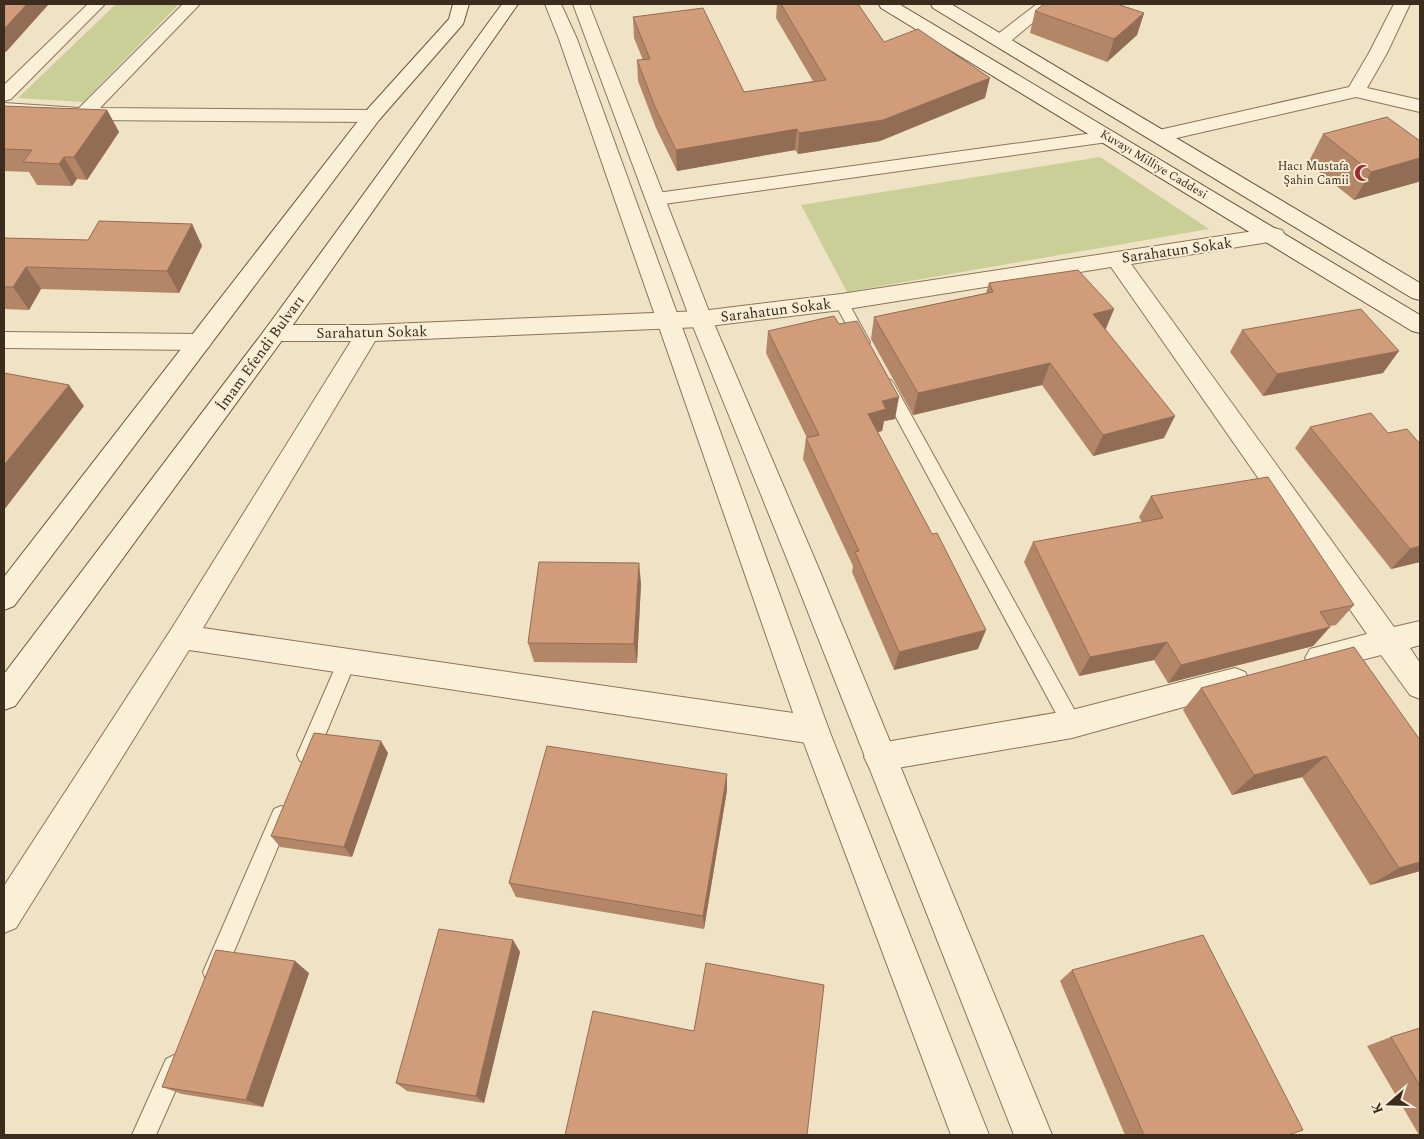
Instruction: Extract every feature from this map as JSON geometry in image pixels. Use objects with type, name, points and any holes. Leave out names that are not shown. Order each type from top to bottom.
[{"type":"street","points":[[4,95],[97,4]]},
{"type":"street","points":[[84,114],[192,4]]},
{"type":"street","points":[[4,598],[372,116],[457,20],[461,4]]},
{"type":"street","name":"İmam Efendi Bulvarı","points":[[4,697],[274,333],[510,4]]},
{"type":"street","points":[[553,4],[568,39],[814,730],[970,1135]]},
{"type":"street","points":[[581,4],[702,319],[805,569],[1032,1135]]},
{"type":"street","name":"Kuvayı Milliye Caddesi","points":[[887,4],[1274,235],[1420,325]]},
{"type":"street","name":"Kuvayı Milliye Caddesi","points":[[939,4],[1420,292]]},
{"type":"street","points":[[1000,41],[1047,4]]},
{"type":"street","points":[[1356,92],[1402,4]]},
{"type":"street","points":[[1159,136],[1356,92],[1420,106]]},
{"type":"street","points":[[4,109],[84,114],[372,116]]},
{"type":"street","points":[[657,200],[1108,137]]},
{"type":"street","name":"Sarahatun Sokak","points":[[274,333],[368,333],[702,319],[841,302],[1274,235]]},
{"type":"street","points":[[1116,258],[1420,686]]},
{"type":"street","points":[[4,916],[182,637],[368,333]]},
{"type":"street","points":[[4,340],[200,342]]},
{"type":"street","points":[[1292,665],[1420,633]]},
{"type":"street","points":[[182,637],[814,730]]},
{"type":"street","points":[[880,757],[1072,724],[1264,673]]},
{"type":"lane","points":[[841,302],[869,354]]},
{"type":"lane","points":[[879,371],[1072,724]]},
{"type":"lane","points":[[300,771],[347,662]]},
{"type":"lane","points":[[207,990],[288,798]]},
{"type":"lane","points":[[144,1135],[183,1044]]},
{"type":"green space","points":[[116,4],[179,4],[83,102],[18,98]]},
{"type":"green space","points":[[1100,157],[1209,229],[847,292],[801,205]]},
{"type":"building","points":[[4,4],[27,4],[4,29]]},
{"type":"building","points":[[781,4],[858,4],[884,42],[918,29],[990,78],[883,120],[799,133],[797,129],[676,150],[655,107],[637,60],[650,59],[633,17],[703,8],[744,92],[826,80]]},
{"type":"building","points":[[1044,4],[1117,4],[1144,13],[1114,39],[1035,11]]},
{"type":"building","points":[[4,106],[107,110],[74,157],[64,157],[59,164],[23,162],[32,150],[4,149]]},
{"type":"building","points":[[1387,117],[1420,141],[1420,158],[1371,172],[1323,134]]},
{"type":"building","points":[[99,221],[192,224],[167,271],[26,267],[13,287],[4,287],[4,238],[88,240]]},
{"type":"building","points":[[1078,270],[1114,309],[1093,314],[1175,416],[1103,435],[1050,363],[918,393],[874,317],[993,292],[989,283]]},
{"type":"building","points":[[1361,309],[1399,351],[1277,374],[1242,330]]},
{"type":"building","points":[[834,316],[839,324],[857,321],[899,397],[882,401],[886,409],[868,414],[932,534],[937,533],[986,630],[899,652],[855,552],[859,551],[806,438],[819,435],[768,331]]},
{"type":"building","points":[[4,373],[69,385],[4,465]]},
{"type":"building","points":[[1371,413],[1388,433],[1407,429],[1420,444],[1420,546],[1410,549],[1310,427]]},
{"type":"building","points":[[1268,477],[1354,605],[1320,612],[1330,627],[1181,665],[1167,642],[1090,657],[1033,542],[1163,518],[1151,496]]},
{"type":"building","points":[[539,562],[639,563],[634,644],[528,643]]},
{"type":"building","points":[[1354,647],[1420,740],[1420,862],[1399,868],[1326,756],[1254,775],[1201,688]]},
{"type":"building","points":[[314,733],[381,741],[344,847],[271,836]]},
{"type":"building","points":[[547,746],[727,774],[703,916],[509,883]]},
{"type":"building","points":[[439,929],[513,940],[476,1096],[396,1083]]},
{"type":"building","points":[[1203,935],[1303,1130],[1288,1135],[1144,1135],[1072,970]]},
{"type":"building","points":[[216,950],[295,961],[246,1100],[162,1087]]},
{"type":"building","points":[[706,963],[824,985],[807,1135],[565,1135],[593,1011],[694,1031]]},
{"type":"building","points":[[1420,1028],[1420,1086],[1391,1037]]},
{"type":"place","name":"Hacı Mustafa Şahin Camii","points":[[1363,173]]}]
